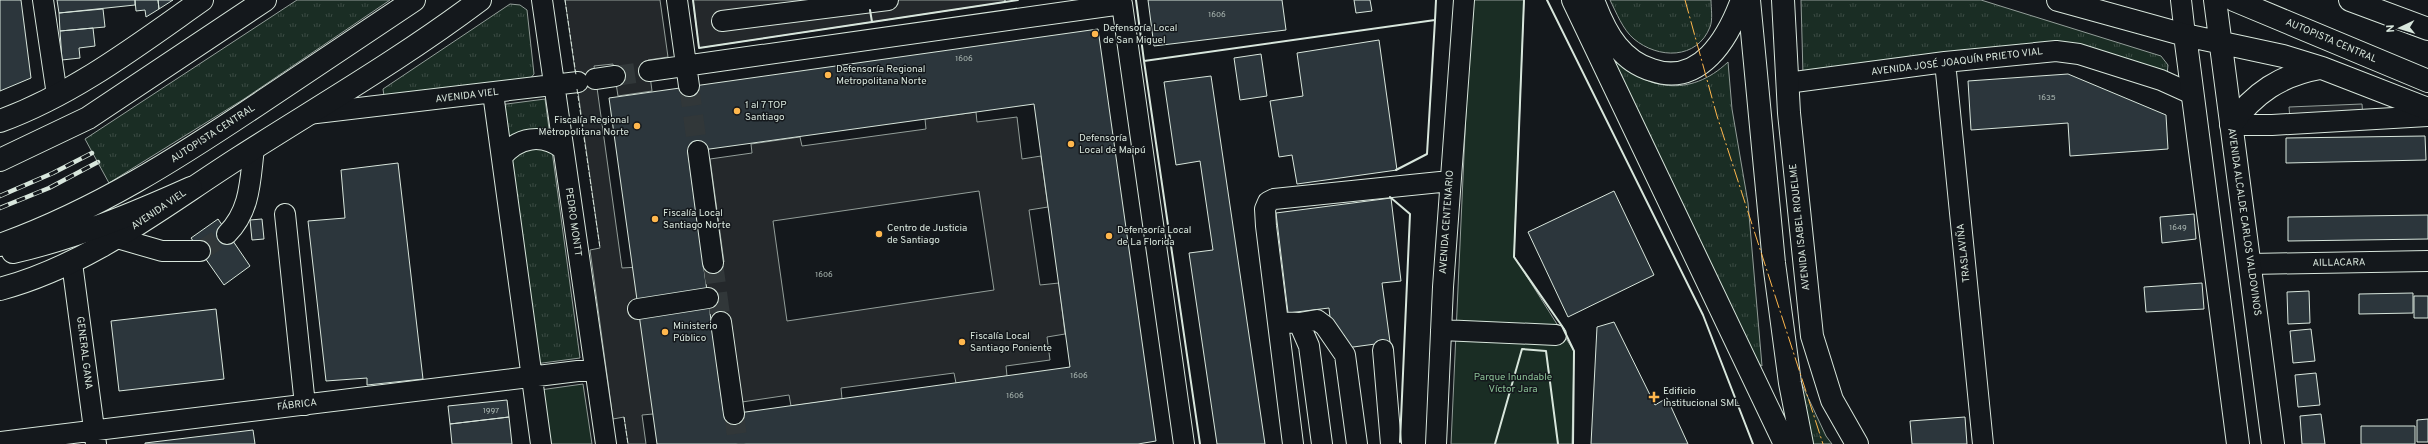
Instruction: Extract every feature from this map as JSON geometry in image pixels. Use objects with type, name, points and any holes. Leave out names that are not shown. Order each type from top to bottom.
[{"type":"main road","points":[[0,121],[57,95],[110,64],[202,0]]},
{"type":"main road","points":[[0,160],[88,118],[265,0]]},
{"type":"main road","name":"AUTOPISTA CENTRAL","points":[[0,245],[61,221],[142,180],[201,143],[414,0]]},
{"type":"main road","name":"AVENIDA VIEL","points":[[0,289],[72,263],[117,238],[191,188],[406,53],[480,0]]},
{"type":"main road","points":[[1573,0],[1785,444]]},
{"type":"main road","points":[[1592,0],[1606,29],[1623,53],[1646,68],[1672,74],[1698,66],[1712,54],[1727,34],[1742,0]]},
{"type":"main road","points":[[1749,0],[1774,263],[1787,361],[1802,444]]},
{"type":"main road","name":"AVENIDA ISABEL RIQUELME","points":[[1783,0],[1787,83],[1812,336],[1822,373],[1832,400],[1857,444]]},
{"type":"main road","points":[[2058,0],[2185,35],[2220,41],[2322,68],[2428,109]]},
{"type":"main road","name":"AVENIDA ALCALDE CARLOS VALDOVINOS","points":[[2215,0],[2273,444]]},
{"type":"main road","name":"AUTOPISTA CENTRAL","points":[[2234,0],[2428,81]]},
{"type":"main road","points":[[2350,0],[2428,29]]},
{"type":"main road","points":[[2185,35],[2238,444]]},
{"type":"main road","points":[[2231,124],[2242,110],[2267,87],[2296,73],[2322,68]]},
{"type":"main road","points":[[0,255],[73,236],[191,188]]},
{"type":"main road","points":[[2221,316],[2256,312]]},
{"type":"street","points":[[43,0],[57,95]]},
{"type":"street","name":"PEDRO MONTT","points":[[542,0],[606,444]]},
{"type":"street","points":[[678,0],[689,86]]},
{"type":"street","points":[[722,21],[852,2],[888,0]]},
{"type":"street","name":"AVENIDA CENTENARIO","points":[[1436,444],[1450,181],[1464,0]]},
{"type":"street","points":[[2181,0],[2185,35]]},
{"type":"street","points":[[649,71],[1122,4],[1184,444]]},
{"type":"street","name":"AVENIDA JOSÉ JOAQUÍN PRIETO VIAL","points":[[1787,83],[1945,62],[2037,52],[2064,52],[2079,54],[2161,80],[2192,94]]},
{"type":"street","name":"TRASLAVIÑA","points":[[1945,62],[1983,444]]},
{"type":"street","name":"AVENIDA VIEL","points":[[308,114],[554,86],[615,76]]},
{"type":"street","points":[[493,93],[541,444]]},
{"type":"street","points":[[2231,124],[2272,125],[2428,116]]},
{"type":"street","points":[[502,157],[514,145],[527,139],[544,139],[563,149]]},
{"type":"street","points":[[228,234],[241,218],[245,208],[254,148]]},
{"type":"street","points":[[698,151],[713,264]]},
{"type":"street","points":[[1293,444],[1266,226],[1265,209],[1268,202],[1274,199],[1450,181]]},
{"type":"street","points":[[285,214],[305,405]]},
{"type":"street","points":[[117,238],[162,251],[200,251]]},
{"type":"street","name":"AILLACARA","points":[[2250,264],[2428,261]]},
{"type":"street","name":"GENERAL GANA","points":[[72,263],[95,437]]},
{"type":"street","points":[[638,309],[708,298]]},
{"type":"street","points":[[1279,322],[1299,323],[1317,320],[1325,326],[1345,355],[1357,444]]},
{"type":"street","points":[[721,322],[734,414]]},
{"type":"street","points":[[1299,323],[1309,346],[1322,444]]},
{"type":"street","points":[[1441,330],[1556,335]]},
{"type":"street","points":[[1383,350],[1391,444]]},
{"type":"street","name":"FÁBRICA","points":[[0,442],[95,437],[305,405],[594,369]]},
{"type":"green space","points":[[297,0],[390,0],[244,99],[109,183],[85,139]]},
{"type":"green space","name":"Parque Inundable Víctor Jara","points":[[1471,0],[1524,0],[1514,256],[1574,351],[1572,444],[1451,444]]},
{"type":"green space","points":[[1610,0],[1711,0],[1711,24],[1704,38],[1696,46],[1687,51],[1665,53],[1644,46],[1634,39],[1626,31]]},
{"type":"green space","points":[[1801,0],[1981,0],[2161,56],[2168,65],[2167,75],[2063,45],[1803,75]]},
{"type":"green space","points":[[510,4],[520,5],[527,10],[534,74],[529,80],[384,96],[383,89]]},
{"type":"green space","points":[[1610,55],[1638,76],[1653,83],[1668,86],[1683,85],[1699,81],[1713,74],[1728,62],[1732,109],[1748,203],[1762,366],[1759,364]]},
{"type":"green space","points":[[545,99],[580,358],[535,364],[499,105]]},
{"type":"green space","points":[[1798,376],[1826,436],[1832,444],[1812,444]]},
{"type":"green space","points":[[583,384],[592,444],[548,444],[540,390]]},
{"type":"shaded area","points":[[565,0],[660,0],[668,57],[648,60],[652,91],[618,96],[613,64],[594,66],[622,268],[724,262],[710,159],[752,153],[751,144],[800,137],[802,146],[926,129],[925,119],[976,112],[977,122],[1017,117],[1022,159],[1041,156],[1048,207],[1029,210],[1040,285],[1059,283],[1065,334],[1047,337],[1050,360],[1006,366],[1007,376],[956,383],[954,373],[841,388],[842,399],[791,406],[789,395],[742,402],[731,321],[653,414],[642,415],[646,444],[628,444],[624,417],[613,419],[590,250],[600,248]],"holes":[[[979,191],[994,290],[787,321],[773,221]]]},
{"type":"shaded area","points":[[693,0],[1005,0],[1005,2],[699,48]]},
{"type":"shaded area","points":[[2362,104],[2363,117],[2290,120],[2289,107]]},
{"type":"building","points":[[0,0],[21,0],[31,78],[0,91]]},
{"type":"building","points":[[57,0],[135,0],[135,5],[59,13]]},
{"type":"building","points":[[135,0],[158,0],[159,9],[146,17],[145,10],[136,11]]},
{"type":"building","points":[[158,0],[173,0],[159,9]]},
{"type":"building","points":[[1148,0],[1282,0],[1286,30],[1154,46]]},
{"type":"building","points":[[1354,0],[1370,0],[1372,11],[1356,13]]},
{"type":"building","points":[[103,9],[105,27],[60,31],[59,13]]},
{"type":"building","points":[[93,28],[95,46],[79,48],[80,58],[62,60],[60,31]]},
{"type":"building","points":[[1098,29],[1156,441],[1138,444],[657,444],[609,98]],"holes":[[[1034,104],[1070,367],[724,415],[688,152]]]},
{"type":"building","points":[[1379,40],[1397,170],[1297,184],[1292,155],[1279,157],[1270,101],[1303,96],[1297,53]]},
{"type":"building","points":[[1261,54],[1267,96],[1240,100],[1234,58]]},
{"type":"building","points":[[2068,74],[2166,115],[2168,149],[2070,156],[2068,123],[1971,130],[1968,81]]},
{"type":"building","points":[[1211,76],[1265,444],[1217,444],[1189,253],[1213,250],[1200,161],[1176,165],[1164,82]]},
{"type":"building","points":[[2425,136],[2426,160],[2286,163],[2286,138]]},
{"type":"building","points":[[398,163],[423,379],[367,385],[367,378],[326,381],[308,221],[345,218],[341,170]]},
{"type":"building","points":[[1614,191],[1654,275],[1568,317],[1528,232]]},
{"type":"building","points":[[1391,198],[1401,281],[1382,283],[1390,342],[1346,348],[1344,335],[1332,336],[1329,308],[1288,313],[1276,213]]},
{"type":"building","points":[[2194,214],[2196,239],[2162,243],[2160,217]]},
{"type":"building","points":[[2428,215],[2428,239],[2288,241],[2288,217]]},
{"type":"building","points":[[218,219],[250,266],[224,285],[191,238]]},
{"type":"building","points":[[262,219],[264,239],[252,240],[250,220]]},
{"type":"building","points":[[2202,283],[2204,309],[2146,312],[2144,287]]},
{"type":"building","points":[[2309,291],[2310,323],[2288,324],[2287,292]]},
{"type":"building","points":[[2413,293],[2413,313],[2359,314],[2359,294]]},
{"type":"building","points":[[2414,296],[2428,296],[2428,318],[2414,318]]},
{"type":"building","points":[[216,309],[224,379],[119,391],[111,321]]},
{"type":"building","points":[[1614,322],[1655,405],[1667,398],[1688,444],[1591,444],[1597,327]]},
{"type":"building","points":[[2311,329],[2315,361],[2293,363],[2290,331]]},
{"type":"building","points":[[2316,373],[2320,405],[2298,407],[2295,375]]},
{"type":"building","points":[[507,400],[509,417],[450,424],[448,406]]},
{"type":"building","points":[[2321,414],[2325,444],[2302,444],[2300,416]]},
{"type":"building","points":[[509,417],[512,444],[452,444],[450,424]]},
{"type":"building","points":[[1965,417],[1967,444],[1912,444],[1910,421]]},
{"type":"building","points":[[2428,419],[2428,442],[2417,442],[2417,420]]},
{"type":"building","points":[[2361,426],[2415,426],[2415,444],[2361,444]]},
{"type":"building","points":[[253,430],[255,444],[145,444],[145,443]]},
{"type":"tunnel","points":[[615,76],[649,71]]},
{"type":"tunnel","points":[[689,86],[698,151]]},
{"type":"tunnel","points":[[200,251],[227,234]]},
{"type":"tunnel","points":[[713,263],[721,322]]},
{"type":"tunnel","points":[[734,414],[738,444]]},
{"type":"railway","points":[[0,196],[53,173],[92,153]]},
{"type":"railway","points":[[0,208],[49,188],[98,162]]},
{"type":"fence","points":[[565,0],[576,75]]},
{"type":"fence","points":[[577,89],[600,248]]},
{"type":"fence","points":[[624,417],[628,444]]},
{"type":"wall","points":[[693,0],[699,48],[872,22]]},
{"type":"wall","points":[[870,10],[872,22],[1018,0]]},
{"type":"wall","points":[[1136,0],[1144,61]]},
{"type":"wall","points":[[1435,20],[1436,0]]},
{"type":"wall","points":[[1524,0],[1514,257],[1562,326],[1574,351],[1573,444]]},
{"type":"wall","points":[[1547,0],[1703,315],[1753,444]]},
{"type":"wall","points":[[1200,444],[1144,61],[1435,20],[1427,154],[1396,170]]},
{"type":"wall","points":[[1390,197],[1410,214],[1400,442]]},
{"type":"wall","points":[[1495,444],[1522,349],[1546,351],[1558,444]]},
{"type":"power","points":[[1685,0],[1717,116],[1823,444]]},
{"type":"place","name":"Defensoría Local de San Miguel","points":[[1095,34]]},
{"type":"place","name":"Defensoría Regional Metropolitana Norte","points":[[828,75]]},
{"type":"place","name":"1 al 7 TOP Santiago","points":[[737,111]]},
{"type":"place","name":"Fiscalía Regional Metropolitana Norte","points":[[637,126]]},
{"type":"place","name":"Defensoría Local de Maipú","points":[[1071,144]]},
{"type":"place","name":"Fiscalía Local Santiago Norte","points":[[655,219]]},
{"type":"place","name":"Centro de Justicia de Santiago","points":[[879,234]]},
{"type":"place","name":"Defensoría Local de La Florida","points":[[1109,236]]},
{"type":"place","name":"Ministerio Público","points":[[665,332]]},
{"type":"place","name":"Fiscalía Local Santiago Poniente","points":[[962,342]]},
{"type":"place","name":"Edificio Institucional SML","points":[[1654,397]]}]
